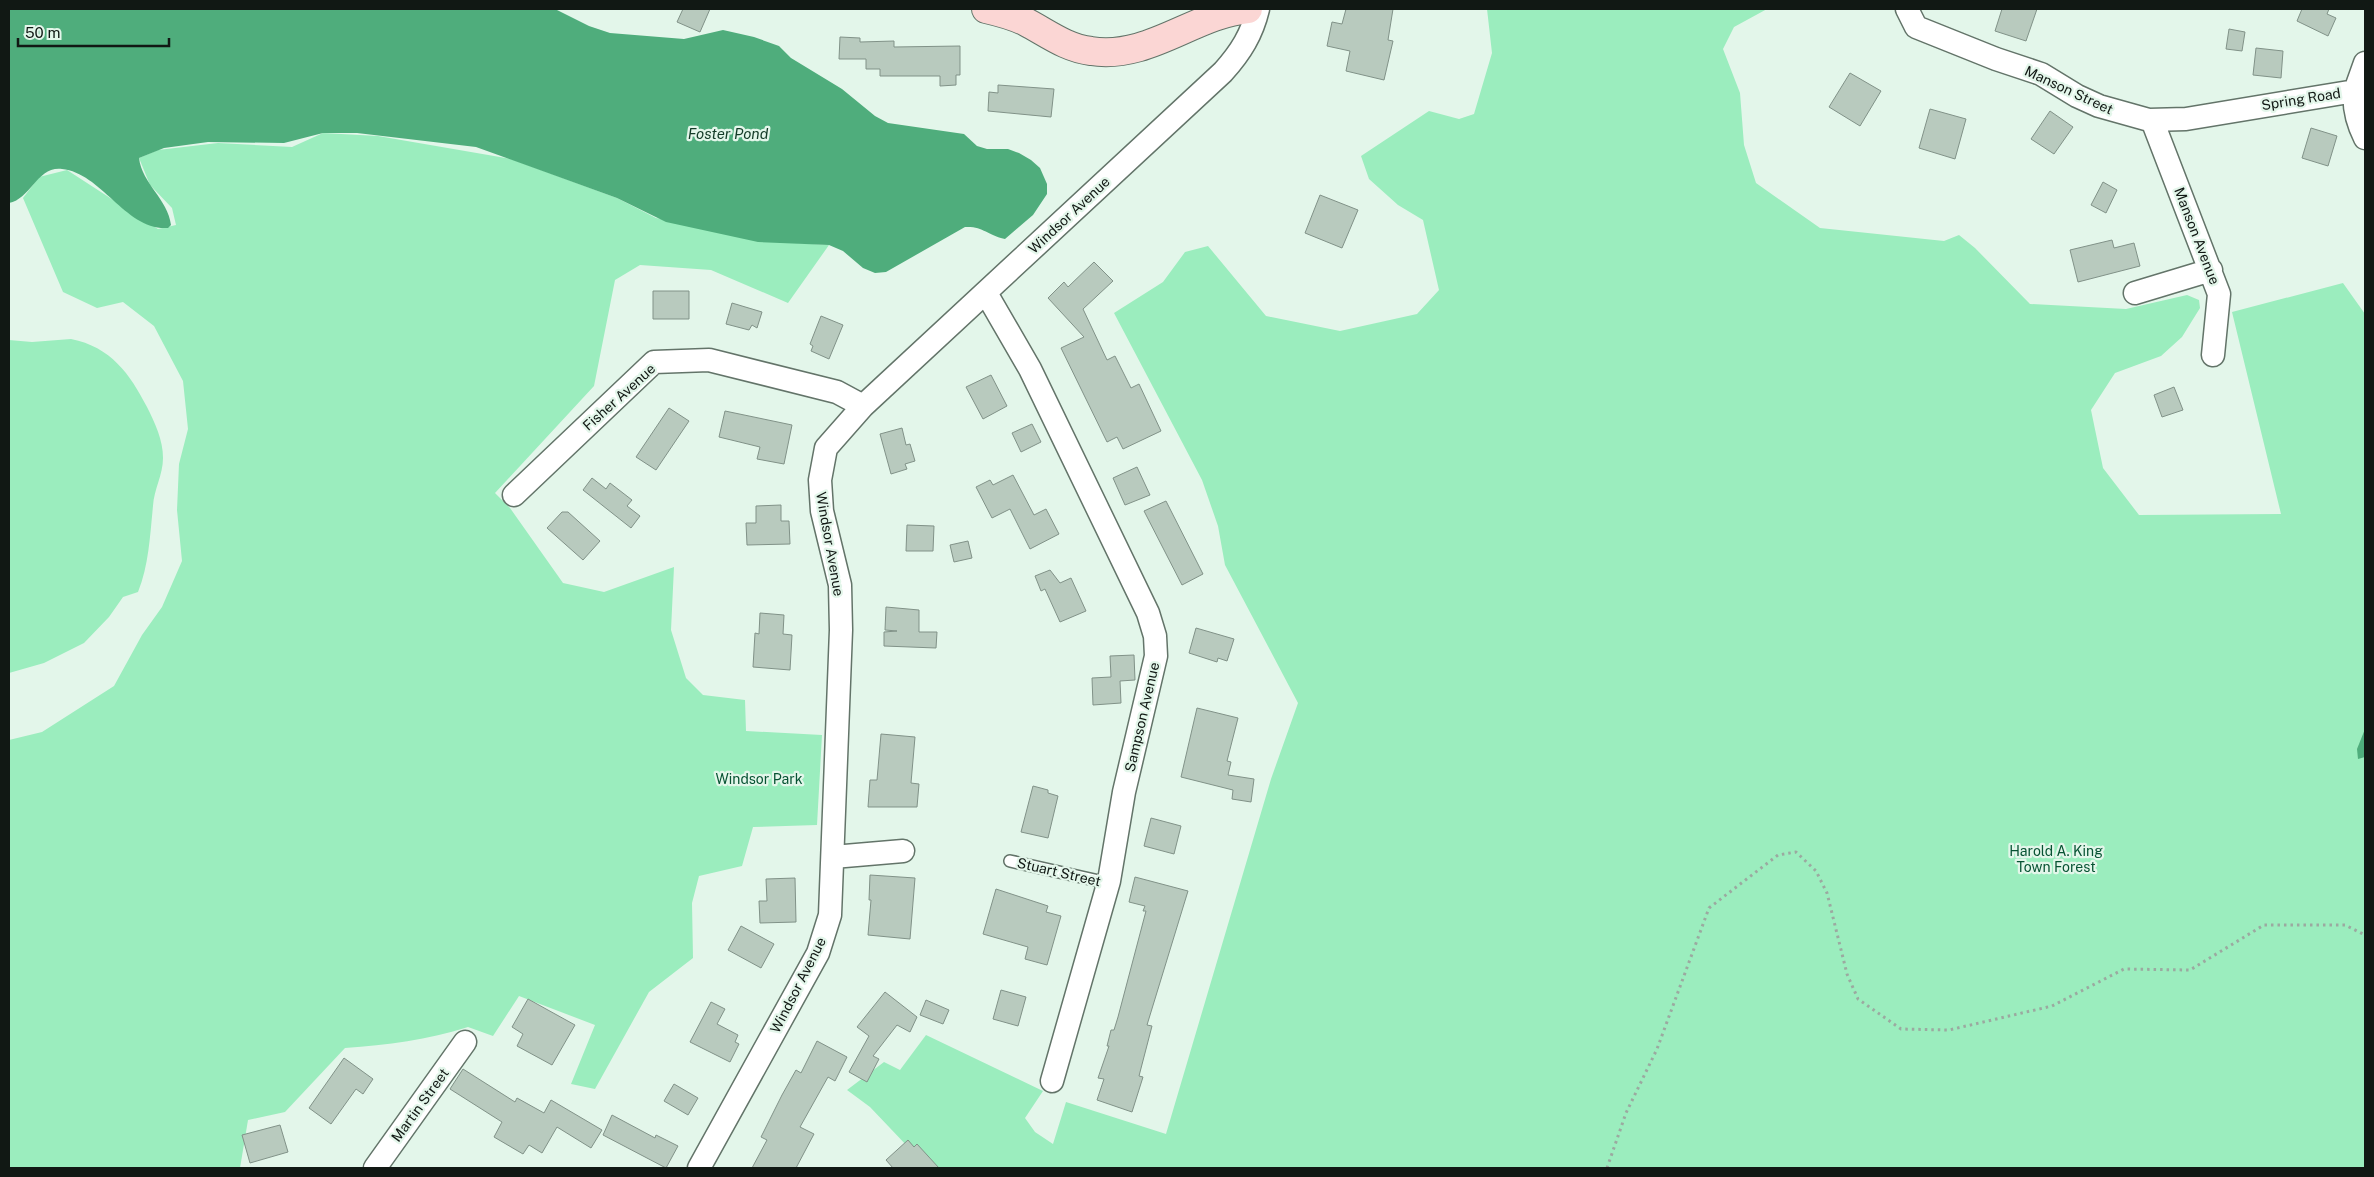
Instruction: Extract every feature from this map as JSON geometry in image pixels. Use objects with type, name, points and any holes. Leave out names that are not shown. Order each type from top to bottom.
[{"type":"street","points":[[986,9],[1024,21],[1057,40],[1078,48],[1108,52],[1131,49],[1168,38],[1218,15],[1248,9]]},
{"type":"street","name":"Windsor Avenue","points":[[699,1168],[818,953],[830,915],[840,603],[836,565],[822,511],[820,480],[826,448],[838,431],[863,406],[1223,72],[1250,36],[1258,9]]},
{"type":"street","name":"Manson Street","points":[[1907,9],[1916,26],[1996,59],[2041,74],[2077,96],[2099,106],[2152,120],[2186,119],[2218,114]]},
{"type":"street","name":"Spring Road","points":[[2218,114],[2355,91],[2365,63]]},
{"type":"street","points":[[2355,91],[2353,103],[2358,123],[2365,138]]},
{"type":"street","name":"Manson Avenue","points":[[2152,120],[2219,294],[2213,356]]},
{"type":"street","points":[[2135,293],[2211,270]]},
{"type":"street","name":"Sampson Avenue","points":[[986,293],[1030,370],[1148,613],[1155,636],[1156,656],[1153,673],[1124,792],[1108,883],[1052,1081]]},
{"type":"street","name":"Fisher Avenue","points":[[514,495],[654,362],[709,360],[837,392],[863,406]]},
{"type":"street","points":[[833,857],[903,851]]},
{"type":"street","name":"Martin Street","points":[[375,1168],[466,1042]]},
{"type":"lane","name":"Stuart Street","points":[[1010,861],[1108,883]]},
{"type":"path","points":[[1607,1168],[1626,1113],[1658,1049],[1709,908],[1778,855],[1796,852],[1816,871],[1827,893],[1847,974],[1858,999],[1900,1030],[1949,1030],[2052,1006],[2124,969],[2190,970],[2264,925],[2345,925],[2365,935]]},
{"type":"green space","name":"Harold A. King Town Forest","points":[[1487,9],[1767,9],[1734,27],[1723,49],[1740,93],[1744,145],[1756,183],[1820,228],[1944,241],[1959,235],[1975,248],[2030,304],[2126,309],[2187,295],[2199,300],[2200,308],[2182,337],[2161,356],[2115,373],[2091,410],[2103,468],[2139,515],[2281,514],[2232,312],[2343,283],[2365,314],[2365,1168],[928,1168],[870,1107],[847,1090],[884,1062],[900,1070],[926,1035],[1043,1091],[1025,1118],[1035,1132],[1053,1144],[1066,1102],[1166,1134],[1271,779],[1298,703],[1225,565],[1218,526],[1202,480],[1114,313],[1163,282],[1185,252],[1208,246],[1266,316],[1340,331],[1417,314],[1439,290],[1423,220],[1398,205],[1369,179],[1361,156],[1429,111],[1459,119],[1474,114],[1492,53]]},
{"type":"green space","name":"Windsor Park","points":[[323,133],[378,136],[511,159],[617,198],[656,218],[780,242],[829,245],[788,303],[711,270],[640,265],[615,280],[594,386],[495,493],[510,508],[563,583],[604,592],[674,567],[671,630],[686,678],[703,695],[745,700],[746,731],[822,735],[817,825],[753,827],[742,866],[699,876],[692,903],[693,958],[649,992],[595,1089],[571,1084],[595,1025],[519,996],[493,1036],[468,1027],[407,1041],[345,1048],[285,1112],[248,1120],[240,1168],[9,1168],[9,740],[42,732],[114,686],[142,635],[162,607],[182,561],[177,510],[179,464],[188,429],[183,381],[154,326],[123,302],[97,308],[63,292],[23,198],[39,177],[67,170],[158,229],[176,225],[172,208],[150,185],[139,158],[158,150],[218,143],[292,147]]},
{"type":"green space","points":[[71,339],[97,348],[118,364],[134,384],[158,432],[163,451],[163,464],[154,500],[147,561],[138,592],[123,597],[109,617],[84,643],[44,663],[9,673],[9,340],[32,342]]},
{"type":"water","name":"Foster Pond","points":[[9,9],[555,9],[589,26],[610,33],[684,39],[723,30],[754,37],[779,46],[791,58],[842,89],[875,116],[888,123],[964,134],[977,146],[987,149],[1008,149],[1019,153],[1040,168],[1047,184],[1047,194],[1033,215],[1005,239],[981,229],[965,227],[886,272],[875,273],[863,268],[843,251],[829,245],[758,242],[666,222],[617,198],[476,147],[357,133],[323,133],[284,143],[208,142],[164,148],[139,158],[145,176],[169,216],[171,225],[168,228],[153,226],[139,221],[90,180],[62,169],[53,169],[46,172],[23,196],[9,203]]},
{"type":"water","points":[[2365,729],[2365,757],[2358,759],[2357,749]]},
{"type":"building","points":[[683,9],[710,9],[700,32],[677,22]]},
{"type":"building","points":[[1346,9],[1393,9],[1388,40],[1393,41],[1384,80],[1346,71],[1350,51],[1327,46],[1332,22],[1342,24]]},
{"type":"building","points":[[2002,9],[2037,9],[2026,41],[1995,31]]},
{"type":"building","points":[[2302,9],[2329,9],[2327,14],[2336,18],[2328,36],[2297,21]]},
{"type":"building","points":[[2229,29],[2245,32],[2242,51],[2226,49]]},
{"type":"building","points":[[840,37],[860,38],[860,42],[894,41],[894,47],[960,46],[960,75],[956,75],[956,85],[940,86],[940,76],[880,76],[880,69],[866,69],[866,59],[839,59]]},
{"type":"building","points":[[2256,48],[2283,51],[2281,78],[2253,75]]},
{"type":"building","points":[[1850,73],[1881,91],[1860,126],[1829,107]]},
{"type":"building","points":[[998,85],[1054,89],[1051,117],[988,111],[989,92],[998,93]]},
{"type":"building","points":[[1930,109],[1966,119],[1955,159],[1919,148]]},
{"type":"building","points":[[2050,111],[2073,127],[2054,154],[2031,139]]},
{"type":"building","points":[[2311,128],[2337,136],[2328,166],[2302,158]]},
{"type":"building","points":[[2103,182],[2117,190],[2106,213],[2091,205]]},
{"type":"building","points":[[1320,195],[1358,210],[1342,248],[1305,233]]},
{"type":"building","points":[[2112,240],[2114,248],[2134,243],[2140,266],[2078,282],[2070,250]]},
{"type":"building","points":[[1094,262],[1113,281],[1083,309],[1107,360],[1115,356],[1131,388],[1139,384],[1161,431],[1123,449],[1117,437],[1107,442],[1061,348],[1084,337],[1048,298],[1064,282],[1068,287]]},
{"type":"building","points":[[653,291],[689,291],[689,319],[653,319]]},
{"type":"building","points":[[732,303],[762,312],[757,328],[752,325],[749,330],[726,324]]},
{"type":"building","points":[[821,316],[843,325],[829,359],[811,351],[813,346],[810,344]]},
{"type":"building","points":[[991,375],[1007,406],[983,419],[966,387]]},
{"type":"building","points":[[2174,387],[2183,410],[2162,417],[2154,395]]},
{"type":"building","points":[[669,408],[689,421],[656,470],[636,457]]},
{"type":"building","points":[[725,411],[792,425],[784,464],[757,459],[760,447],[719,437]]},
{"type":"building","points":[[1032,424],[1041,442],[1021,452],[1012,433]]},
{"type":"building","points":[[902,428],[906,445],[910,444],[915,461],[905,464],[907,469],[891,474],[880,434]]},
{"type":"building","points":[[1137,467],[1150,495],[1125,505],[1113,478]]},
{"type":"building","points":[[1013,475],[1034,515],[1046,509],[1059,534],[1030,549],[1010,509],[992,518],[976,487],[990,480],[993,485]]},
{"type":"building","points":[[592,478],[606,489],[610,483],[632,500],[627,506],[640,516],[631,528],[583,490]]},
{"type":"building","points":[[1166,501],[1203,574],[1182,585],[1144,511]]},
{"type":"building","points":[[781,505],[781,521],[789,521],[790,544],[747,545],[746,523],[756,523],[756,506]]},
{"type":"building","points":[[562,512],[568,512],[600,541],[583,560],[547,528]]},
{"type":"building","points":[[907,525],[934,526],[933,551],[906,551]]},
{"type":"building","points":[[968,541],[972,558],[954,562],[950,545]]},
{"type":"building","points":[[1050,570],[1060,583],[1071,578],[1086,611],[1060,622],[1045,589],[1041,591],[1035,576]]},
{"type":"building","points":[[886,607],[919,610],[919,632],[937,632],[936,648],[884,646],[884,632],[897,631],[885,630]]},
{"type":"building","points":[[760,613],[784,615],[783,634],[792,635],[790,670],[753,667],[755,633],[759,634]]},
{"type":"building","points":[[1196,628],[1234,639],[1227,661],[1218,658],[1217,662],[1189,653]]},
{"type":"building","points":[[1134,655],[1135,680],[1120,681],[1121,703],[1093,705],[1092,678],[1111,677],[1110,656]]},
{"type":"building","points":[[1197,708],[1238,718],[1227,761],[1231,762],[1228,775],[1254,779],[1251,802],[1232,799],[1233,790],[1181,777]]},
{"type":"building","points":[[881,734],[915,737],[911,783],[919,784],[917,807],[868,807],[870,780],[877,780]]},
{"type":"building","points":[[1033,786],[1048,790],[1048,793],[1058,796],[1048,838],[1021,832]]},
{"type":"building","points":[[1151,818],[1181,826],[1174,854],[1144,846]]},
{"type":"building","points":[[870,875],[915,878],[910,939],[868,935],[871,900],[869,900]]},
{"type":"building","points":[[1135,877],[1188,891],[1147,1025],[1152,1026],[1139,1076],[1143,1077],[1132,1112],[1097,1100],[1104,1079],[1098,1078],[1109,1046],[1107,1046],[1111,1030],[1114,1030],[1118,1017],[1146,911],[1143,911],[1145,906],[1129,902]]},
{"type":"building","points":[[795,878],[796,922],[760,923],[759,901],[767,901],[766,879]]},
{"type":"building","points":[[996,889],[1048,906],[1046,912],[1061,916],[1047,965],[1025,959],[1028,947],[983,934]]},
{"type":"building","points":[[741,926],[774,944],[761,968],[728,950]]},
{"type":"building","points":[[1001,990],[1026,997],[1018,1026],[993,1019]]},
{"type":"building","points":[[885,992],[917,1017],[910,1032],[897,1025],[873,1056],[879,1059],[867,1082],[849,1072],[869,1036],[857,1027]]},
{"type":"building","points":[[528,999],[575,1025],[552,1065],[517,1046],[523,1034],[512,1027]]},
{"type":"building","points":[[926,1000],[949,1010],[943,1024],[920,1015]]},
{"type":"building","points":[[711,1002],[725,1009],[717,1024],[738,1035],[735,1042],[739,1044],[730,1062],[690,1042]]},
{"type":"building","points":[[817,1041],[847,1057],[835,1081],[828,1077],[800,1127],[814,1134],[796,1168],[752,1168],[767,1140],[761,1137],[782,1095],[796,1070],[801,1073]]},
{"type":"building","points":[[344,1058],[373,1079],[363,1094],[356,1089],[331,1124],[309,1108]]},
{"type":"building","points":[[463,1069],[515,1102],[517,1098],[544,1113],[551,1100],[602,1130],[591,1148],[557,1127],[542,1153],[529,1145],[523,1154],[494,1137],[502,1122],[450,1089]]},
{"type":"building","points":[[674,1084],[698,1098],[688,1115],[664,1101]]},
{"type":"building","points":[[612,1115],[655,1138],[656,1135],[678,1146],[666,1168],[603,1135]]},
{"type":"building","points":[[280,1125],[288,1152],[250,1163],[242,1135]]},
{"type":"building","points":[[908,1140],[914,1147],[917,1144],[939,1168],[893,1168],[886,1160]]}]
